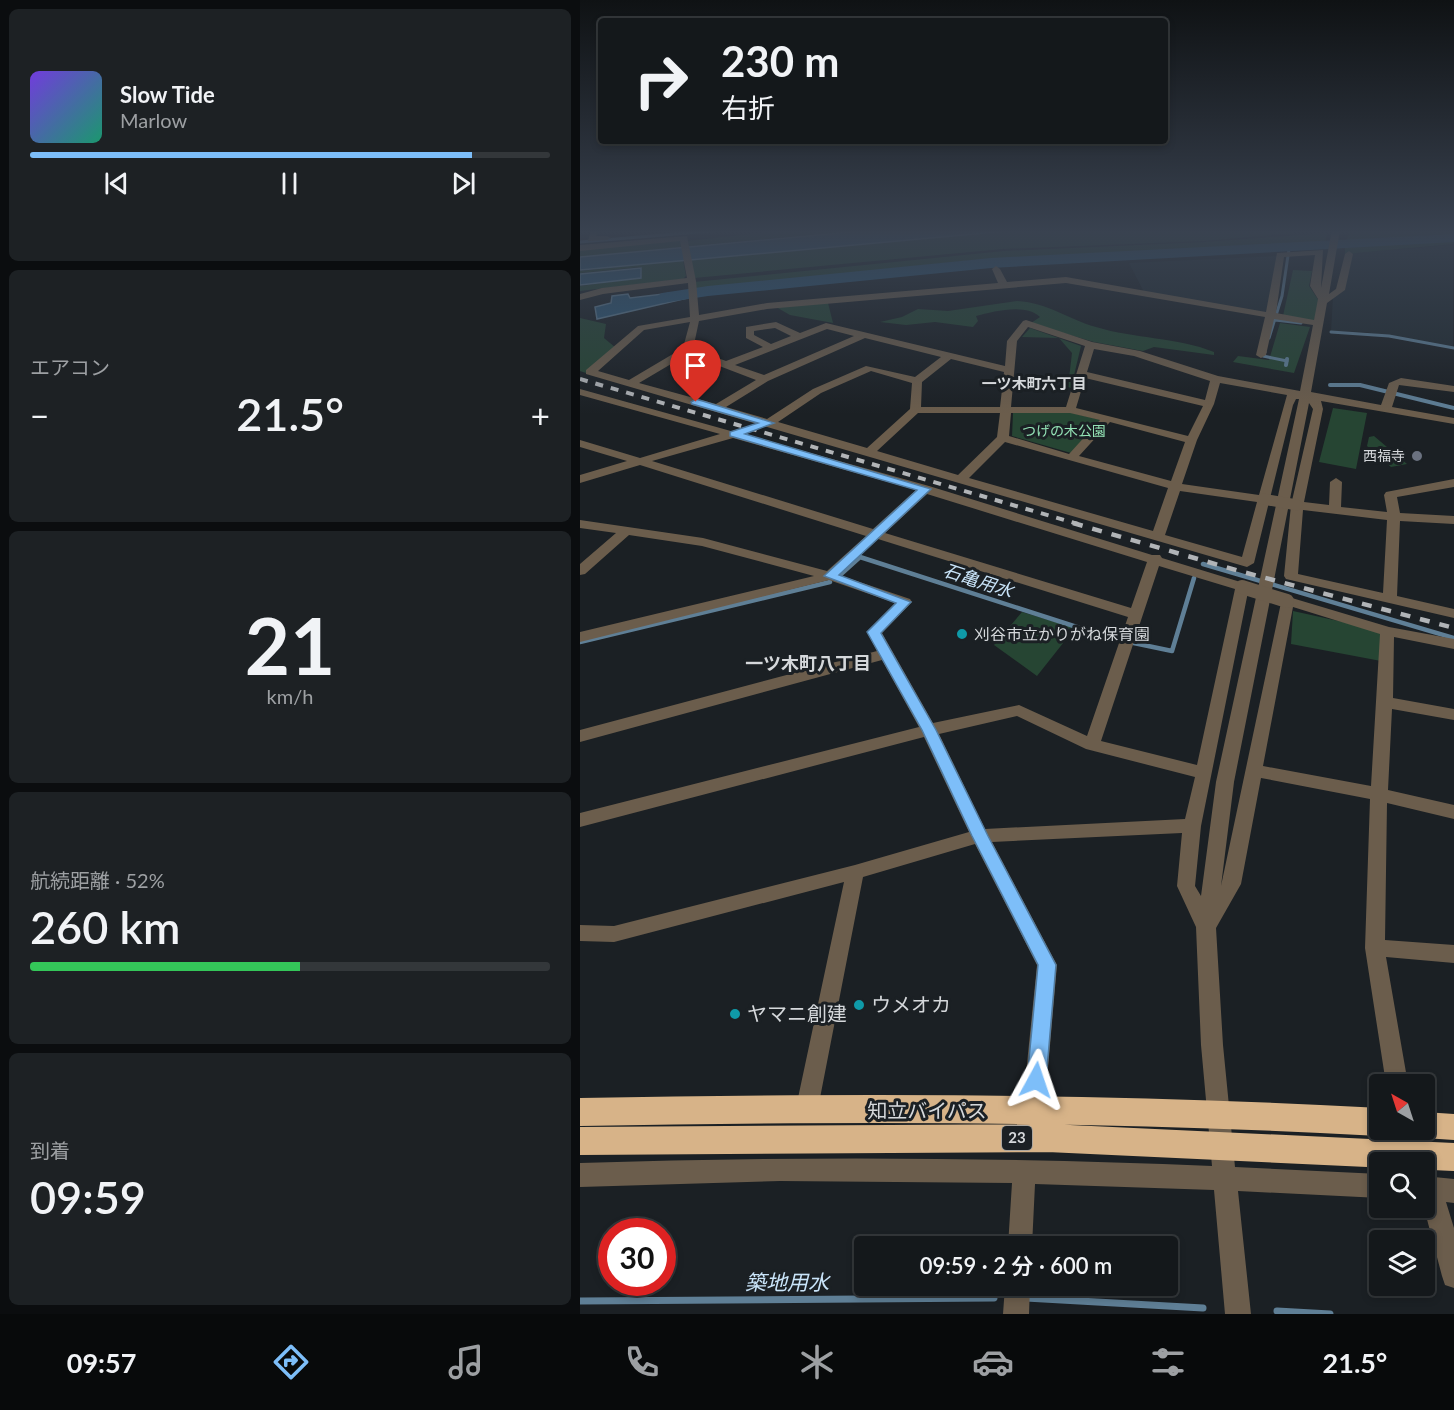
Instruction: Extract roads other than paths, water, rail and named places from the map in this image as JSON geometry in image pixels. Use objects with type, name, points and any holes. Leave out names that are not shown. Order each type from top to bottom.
[{"type":"highway","name":"知立バイパス","points":[[580,1112],[1019,1109],[1271,1115],[1369,1121]]},
{"type":"highway","points":[[1435,1126],[1453,1127]]},
{"type":"highway","name":"知立バイパス","points":[[580,1141],[1048,1138],[1453,1157]]},
{"type":"street","points":[[580,297],[601,291]]},
{"type":"street","points":[[631,383],[687,350],[696,318],[692,291]]},
{"type":"street","points":[[941,291],[767,306],[641,328],[590,372],[962,478],[1247,563],[1288,405],[1292,396],[1304,395],[1317,403],[1318,409],[1297,505],[1291,576],[1453,614]]},
{"type":"street","points":[[1130,291],[1317,323]]},
{"type":"street","points":[[1261,356],[1276,291]]},
{"type":"street","points":[[1318,291],[1324,300]]},
{"type":"street","points":[[1238,1314],[1217,1107],[1206,927],[1225,782],[1317,323],[1325,291]]},
{"type":"street","points":[[1324,300],[1338,291]]},
{"type":"street","points":[[962,478],[1003,438],[1012,341],[1026,324],[1090,345],[1136,353],[1216,379],[1453,421]]},
{"type":"street","points":[[770,347],[749,336],[749,329],[776,325],[799,336]]},
{"type":"street","points":[[726,364],[826,326],[1009,369]]},
{"type":"street","points":[[718,408],[764,379],[864,335]]},
{"type":"street","points":[[1070,410],[1090,345]]},
{"type":"street","points":[[687,350],[764,379]]},
{"type":"street","points":[[869,452],[915,410],[918,381],[950,355]]},
{"type":"street","points":[[580,479],[769,423],[817,391],[870,368],[918,381]]},
{"type":"street","points":[[1081,374],[1208,404]]},
{"type":"street","points":[[1158,537],[1174,486],[1216,379]]},
{"type":"street","points":[[1385,410],[1394,383],[1401,381],[1453,389]]},
{"type":"street","points":[[582,394],[925,489],[1387,631],[1453,644]]},
{"type":"street","points":[[915,410],[1070,410],[1191,440]]},
{"type":"street","points":[[1071,458],[1108,418]]},
{"type":"street","points":[[1003,438],[1174,486],[1334,510],[1394,517],[1453,520]]},
{"type":"street","points":[[580,443],[1134,614]]},
{"type":"street","points":[[1334,510],[1336,482]]},
{"type":"street","points":[[1390,599],[1394,517],[1390,495],[1453,483]]},
{"type":"street","points":[[580,637],[830,576],[925,489]]},
{"type":"street","points":[[580,524],[703,542],[830,576],[905,602],[874,632],[929,730],[980,836],[1047,965],[1034,1103]]},
{"type":"street","points":[[580,571],[626,531]]},
{"type":"street","points":[[1092,746],[1134,614],[1155,558]]},
{"type":"street","points":[[1206,927],[1186,886],[1192,826],[1242,586]]},
{"type":"street","points":[[1206,927],[1232,884],[1287,601]]},
{"type":"street","points":[[1387,631],[1379,794],[1375,948],[1395,1074]]},
{"type":"street","points":[[580,736],[886,654]]},
{"type":"street","points":[[1385,702],[1453,715]]},
{"type":"street","points":[[580,820],[929,730],[1020,710],[1092,746],[1204,773]]},
{"type":"street","points":[[1255,771],[1379,794],[1453,812]]},
{"type":"street","points":[[580,933],[614,934],[855,872],[980,836],[1192,826]]},
{"type":"street","points":[[809,1098],[855,872]]},
{"type":"street","points":[[1375,948],[1453,954]]},
{"type":"street","points":[[580,1102],[809,1098],[1369,1110]]},
{"type":"street","points":[[1435,1114],[1453,1115]]},
{"type":"street","points":[[580,1175],[706,1170],[1024,1173],[1224,1178],[1369,1185]]},
{"type":"street","points":[[1021,1236],[1024,1173]]},
{"type":"street","points":[[1436,1189],[1453,1276]]},
{"type":"street","points":[[1016,1314],[1017,1296]]},
{"type":"water","points":[[688,291],[688,298],[597,319],[595,307],[611,303],[612,296],[628,294],[630,298]]},
{"type":"waterway","points":[[662,298],[706,291]]},
{"type":"waterway","points":[[1269,338],[1283,291]]},
{"type":"waterway","points":[[1275,320],[1301,323]]},
{"type":"waterway","points":[[1331,332],[1389,336],[1454,348]]},
{"type":"waterway","points":[[1265,352],[1263,356],[1287,361]]},
{"type":"waterway","points":[[1286,365],[1287,361]]},
{"type":"waterway","points":[[1330,385],[1360,385],[1454,408]]},
{"type":"waterway","name":"石亀用水","points":[[840,575],[860,557],[1114,639]]},
{"type":"waterway","name":"石亀用水","points":[[1203,564],[1454,638]]},
{"type":"waterway","name":"石亀用水","points":[[1129,642],[1172,651],[1194,578]]},
{"type":"waterway","name":"石亀用水","points":[[580,642],[830,582]]},
{"type":"waterway","name":"築地用水","points":[[580,1301],[994,1298]]},
{"type":"waterway","name":"築地用水","points":[[1026,1298],[1203,1308]]},
{"type":"waterway","name":"築地用水","points":[[1277,1311],[1330,1314]]},
{"type":"railway","points":[[580,379],[1078,524]]},
{"type":"railway","points":[[1073,523],[1243,572],[1454,628]]},
{"type":"place","name":"西福寺","points":[[1417,456]]},
{"type":"place","name":"刈谷市立かりがね保育園","points":[[962,634]]},
{"type":"place","name":"ウメオカ","points":[[859,1005]]},
{"type":"place","name":"ヤマニ創建","points":[[735,1014]]},
{"type":"district","name":"一ツ木町六丁目","points":[[1034,384]]},
{"type":"district","name":"一ツ木町八丁目","points":[[808,664]]},
{"type":"park label","name":"つげの木公園","points":[[1064,431]]}]
